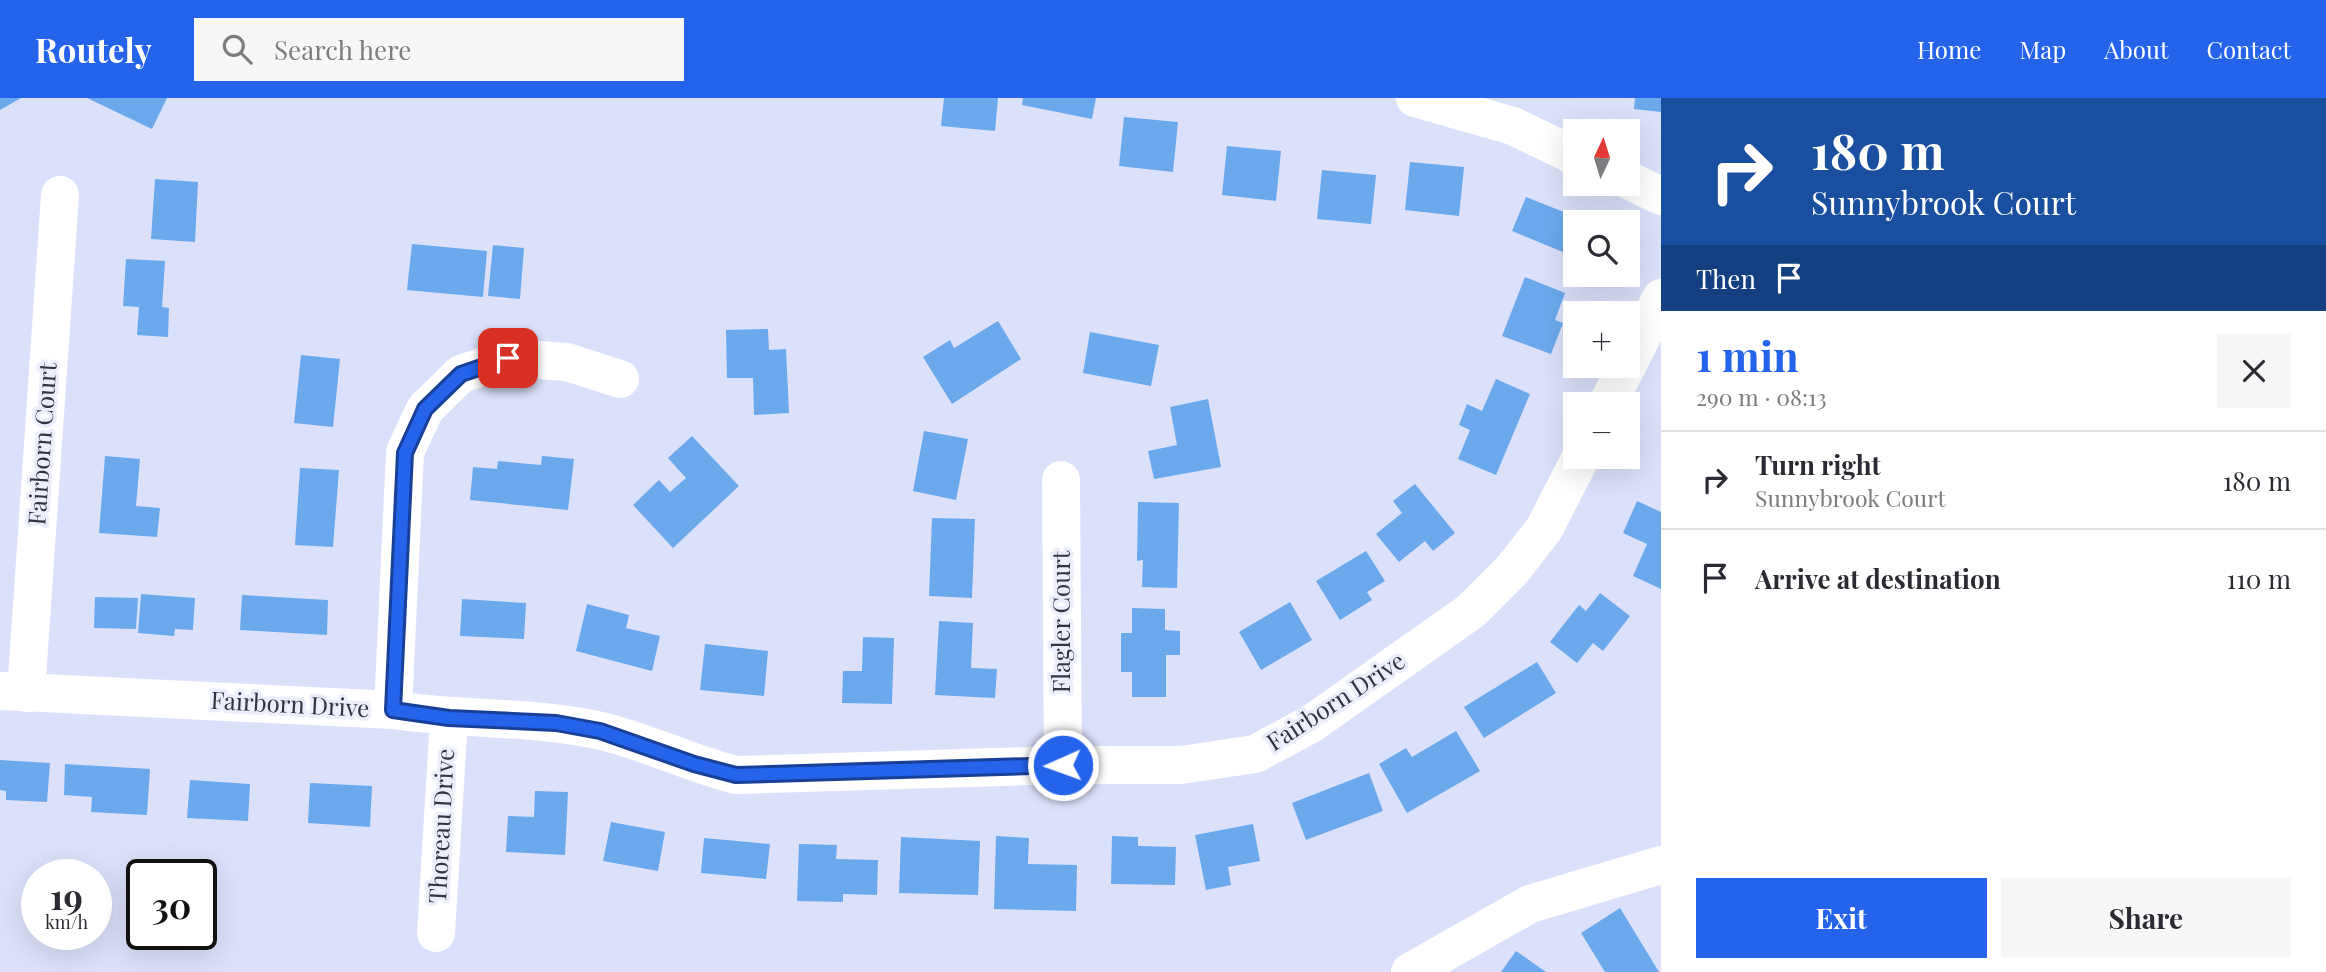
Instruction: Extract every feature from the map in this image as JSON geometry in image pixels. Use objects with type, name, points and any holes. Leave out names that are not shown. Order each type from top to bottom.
[{"type":"street","points":[[1415,98],[1513,126],[1563,150]]},
{"type":"street","points":[[1640,186],[1661,196]]},
{"type":"street","name":"Fairborn Court","points":[[13,692],[60,195]]},
{"type":"street","points":[[1640,339],[1661,298]]},
{"type":"street","points":[[393,710],[405,453],[425,409],[461,374],[508,358],[567,362],[620,379]]},
{"type":"street","name":"Fairborn Drive","points":[[13,692],[393,710],[449,718],[556,723],[600,731],[694,764],[736,775],[1063,765],[1181,765],[1255,754],[1311,724],[1471,611],[1513,570],[1544,529],[1574,469]]},
{"type":"street","name":"Flagler Court","points":[[1061,480],[1063,765]]},
{"type":"street","name":"Thoreau Drive","points":[[436,933],[449,718]]},
{"type":"street","points":[[1410,972],[1530,904],[1654,877]]},
{"type":"building","points":[[0,98],[21,98],[0,110]]},
{"type":"building","points":[[87,98],[167,98],[152,129]]},
{"type":"building","points":[[944,98],[998,98],[995,131],[941,126]]},
{"type":"building","points":[[1023,98],[1096,98],[1092,119],[1022,105]]},
{"type":"building","points":[[1635,98],[1661,98],[1661,112],[1634,109]]},
{"type":"building","points":[[1124,117],[1178,122],[1173,172],[1119,166]]},
{"type":"building","points":[[1227,146],[1281,151],[1276,201],[1222,195]]},
{"type":"building","points":[[1410,162],[1464,167],[1459,216],[1405,210]]},
{"type":"building","points":[[1322,170],[1376,175],[1371,224],[1317,219]]},
{"type":"building","points":[[155,179],[198,182],[195,242],[151,239]]},
{"type":"building","points":[[1526,197],[1563,212],[1563,252],[1512,231]]},
{"type":"building","points":[[412,244],[487,251],[483,297],[407,290]]},
{"type":"building","points":[[493,245],[524,248],[520,299],[488,296]]},
{"type":"building","points":[[126,259],[165,261],[162,307],[169,308],[168,337],[137,335],[139,307],[123,306]]},
{"type":"building","points":[[1525,277],[1565,293],[1555,320],[1563,323],[1551,354],[1502,336]]},
{"type":"building","points":[[998,321],[1021,359],[952,404],[923,357],[950,340],[954,348]]},
{"type":"building","points":[[768,329],[769,350],[786,349],[789,413],[754,415],[753,378],[727,378],[726,330]]},
{"type":"building","points":[[1090,332],[1159,345],[1151,386],[1083,373]]},
{"type":"building","points":[[301,355],[340,359],[333,427],[294,423]]},
{"type":"building","points":[[1496,379],[1530,394],[1496,475],[1458,459],[1470,430],[1459,425],[1467,404],[1482,411]]},
{"type":"building","points":[[1208,399],[1221,467],[1154,479],[1148,451],[1177,445],[1170,407]]},
{"type":"building","points":[[924,431],[968,439],[956,500],[913,491]]},
{"type":"building","points":[[692,436],[739,486],[673,548],[633,505],[659,480],[670,492],[686,478],[668,458]]},
{"type":"building","points":[[105,456],[140,459],[136,506],[160,508],[157,537],[99,533]]},
{"type":"building","points":[[542,456],[574,459],[568,510],[470,500],[473,467],[497,469],[498,461],[541,465]]},
{"type":"building","points":[[300,468],[339,470],[333,547],[295,545]]},
{"type":"building","points":[[1415,484],[1455,533],[1433,551],[1425,541],[1399,562],[1376,534],[1402,513],[1393,501]]},
{"type":"building","points":[[1637,501],[1661,512],[1661,589],[1633,576],[1647,544],[1623,533]]},
{"type":"building","points":[[1138,502],[1179,503],[1177,588],[1142,587],[1143,560],[1137,561]]},
{"type":"building","points":[[932,518],[975,519],[972,598],[929,596]]},
{"type":"building","points":[[1366,551],[1385,581],[1367,592],[1372,600],[1340,620],[1316,581]]},
{"type":"building","points":[[1600,593],[1630,616],[1603,651],[1593,643],[1577,663],[1550,642],[1579,605],[1586,611]]},
{"type":"building","points":[[141,594],[195,598],[193,630],[175,629],[174,636],[138,633]]},
{"type":"building","points":[[242,595],[328,600],[327,635],[240,630]]},
{"type":"building","points":[[95,597],[138,598],[136,629],[94,628]]},
{"type":"building","points":[[462,599],[526,603],[524,639],[460,636]]},
{"type":"building","points":[[1290,602],[1312,640],[1261,670],[1239,632]]},
{"type":"building","points":[[587,604],[629,615],[626,628],[660,636],[652,671],[576,651]]},
{"type":"building","points":[[1132,608],[1165,609],[1165,630],[1180,631],[1180,655],[1166,655],[1166,697],[1132,697],[1132,672],[1121,672],[1121,633],[1132,633]]},
{"type":"building","points":[[939,621],[973,623],[971,668],[997,669],[995,698],[935,695]]},
{"type":"building","points":[[863,637],[894,638],[892,704],[842,703],[843,671],[862,671]]},
{"type":"building","points":[[705,644],[768,651],[764,696],[700,690]]},
{"type":"building","points":[[1537,662],[1556,693],[1484,738],[1464,707]]},
{"type":"building","points":[[1456,731],[1480,771],[1407,813],[1379,764],[1406,748],[1412,757]]},
{"type":"building","points":[[0,760],[50,763],[47,802],[6,800],[6,791],[0,790]]},
{"type":"building","points":[[65,764],[150,769],[147,815],[91,812],[92,797],[64,795]]},
{"type":"building","points":[[1369,773],[1383,811],[1306,840],[1292,803]]},
{"type":"building","points":[[190,780],[250,784],[248,821],[187,818]]},
{"type":"building","points":[[310,783],[372,786],[370,827],[308,823]]},
{"type":"building","points":[[535,791],[568,792],[565,855],[506,852],[508,816],[534,817]]},
{"type":"building","points":[[611,822],[665,832],[658,871],[603,861]]},
{"type":"building","points":[[1253,824],[1260,861],[1228,867],[1231,885],[1206,890],[1195,835]]},
{"type":"building","points":[[996,836],[1029,838],[1028,864],[1077,865],[1076,911],[994,909]]},
{"type":"building","points":[[1112,836],[1138,837],[1138,846],[1176,847],[1175,885],[1111,884]]},
{"type":"building","points":[[901,837],[980,841],[978,895],[899,893]]},
{"type":"building","points":[[704,838],[770,844],[766,879],[701,873]]},
{"type":"building","points":[[799,844],[837,845],[836,859],[878,860],[877,895],[843,894],[843,902],[797,901]]},
{"type":"building","points":[[1620,908],[1659,972],[1605,972],[1581,933]]},
{"type":"building","points":[[1516,951],[1546,972],[1501,972]]},
{"type":"route","points":[[508,358],[461,374],[425,409],[405,453],[393,710],[449,718],[556,723],[600,731],[694,764],[736,775],[1063,765]]}]
